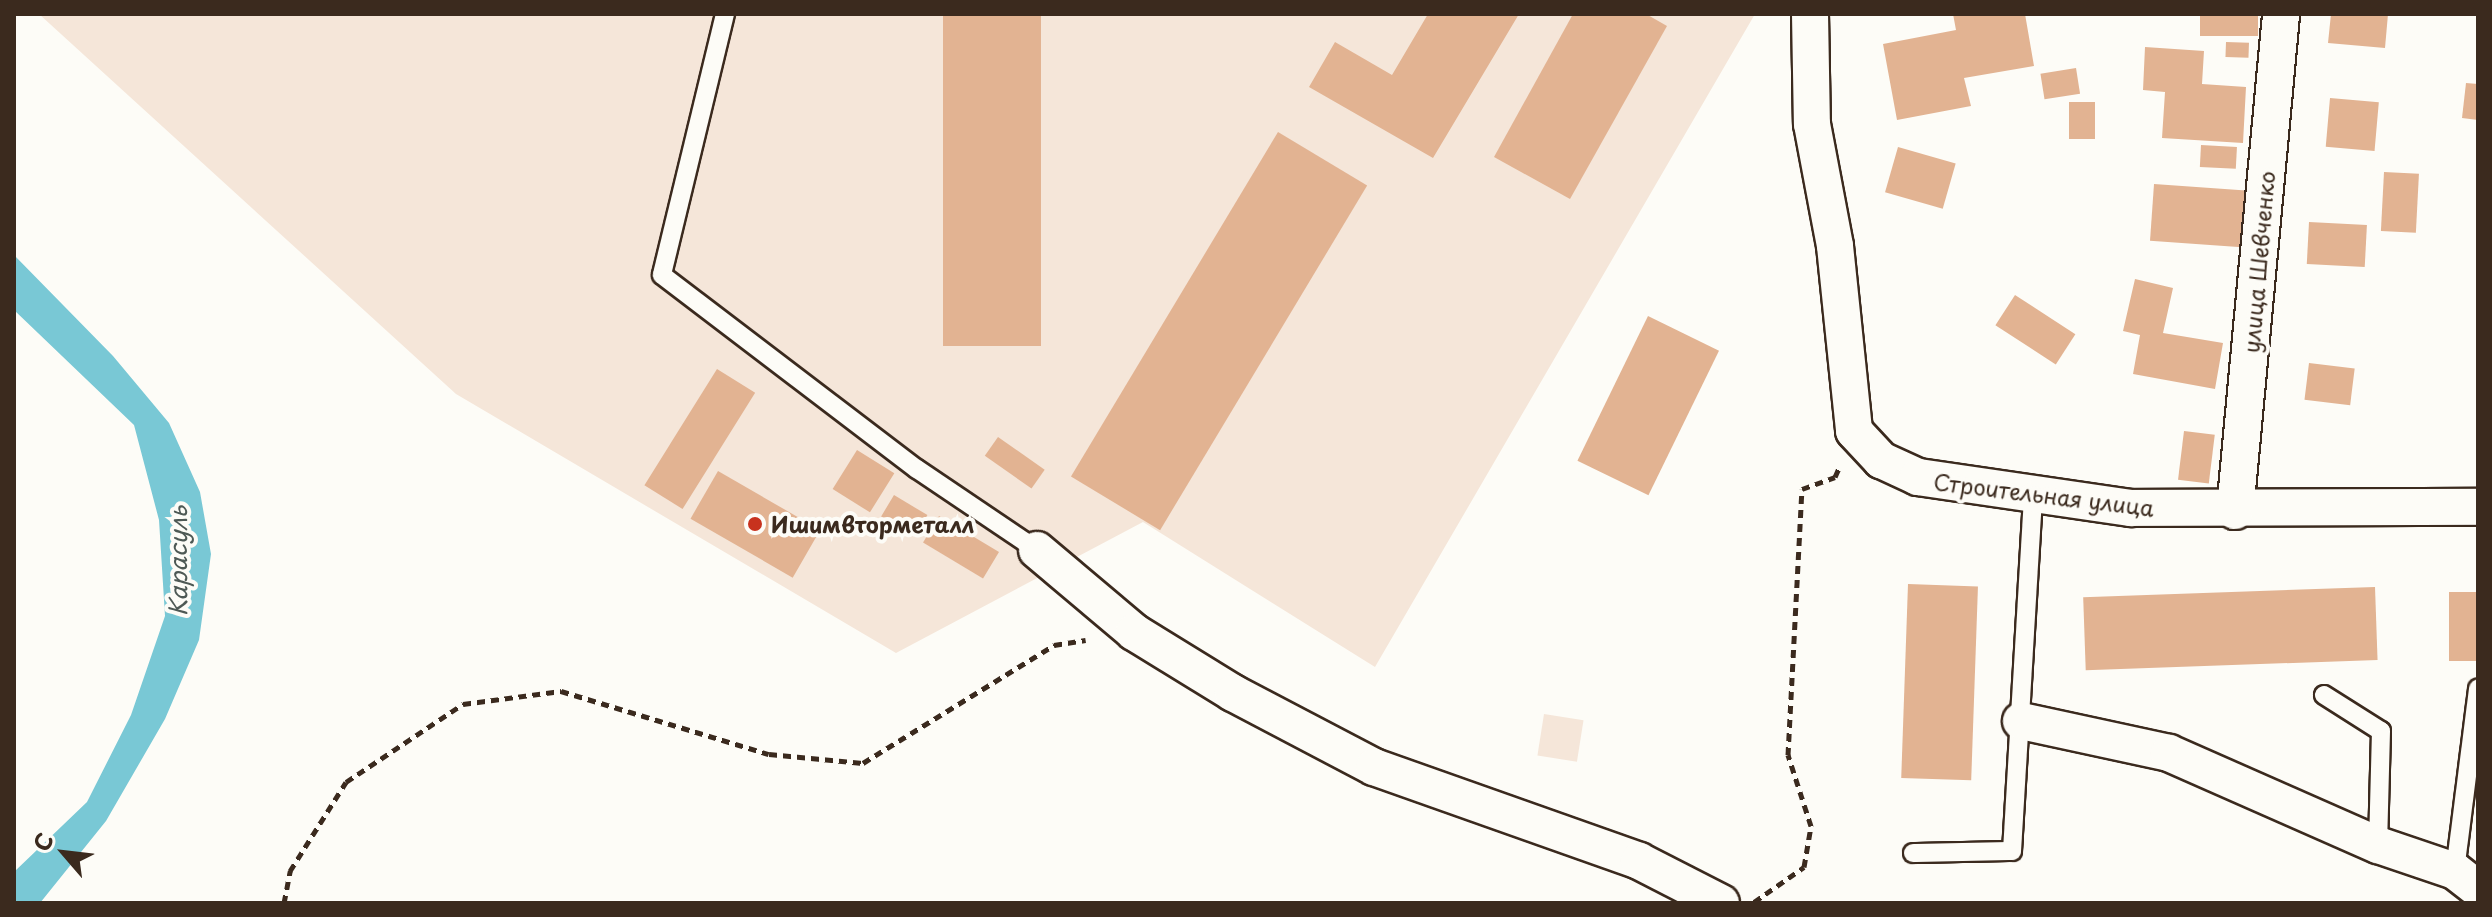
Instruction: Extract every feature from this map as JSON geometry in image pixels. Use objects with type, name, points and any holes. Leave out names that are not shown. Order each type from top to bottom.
[{"type":"street","points":[[1810,14],[1812,124],[1835,246],[1854,431]]},
{"type":"street","name":"улица Шевченко","points":[[2235,511],[2281,14]]},
{"type":"street","name":"Строительная улица","points":[[1854,431],[1881,460],[1918,477],[2131,508],[2235,511],[2478,507]]},
{"type":"street","points":[[1037,550],[1134,632],[1233,693],[1374,767],[1639,861],[1721,903]]},
{"type":"street","points":[[2021,721],[2169,753],[2378,845],[2466,880]]},
{"type":"lane","points":[[725,14],[662,275],[917,469],[1037,550]]},
{"type":"lane","points":[[1913,853],[2012,851],[2033,496]]},
{"type":"lane","points":[[2466,880],[2478,688]]},
{"type":"lane","points":[[2324,695],[2381,731],[2378,845]]},
{"type":"path","points":[[1753,903],[1804,867],[1811,826],[1788,755],[1792,603],[1802,489],[1835,477],[1854,431]]},
{"type":"path","points":[[284,903],[290,871],[346,782],[463,704],[561,691],[769,754],[863,763],[1054,645],[1134,632]]},
{"type":"shaded area","points":[[39,14],[1755,14],[1375,667],[1143,522],[896,653],[456,394]]},
{"type":"shaded area","points":[[1544,714],[1584,720],[1577,762],[1537,755]]},
{"type":"water","name":"Карасуль","points":[[14,255],[113,356],[169,423],[200,492],[211,554],[199,640],[165,719],[106,821],[40,903],[14,903],[14,872],[87,802],[131,715],[165,616],[159,520],[134,425],[14,310]]},
{"type":"building","points":[[943,14],[1041,14],[1041,346],[943,346]]},
{"type":"building","points":[[1428,14],[1519,14],[1433,158],[1309,87],[1335,42],[1392,75]]},
{"type":"building","points":[[1573,14],[1646,14],[1667,26],[1570,199],[1494,157]]},
{"type":"building","points":[[1953,14],[2025,14],[2034,66],[1964,78],[1971,106],[1897,120],[1883,44],[1956,30]]},
{"type":"building","points":[[2200,14],[2258,14],[2258,36],[2200,36]]},
{"type":"building","points":[[2331,14],[2388,14],[2385,48],[2328,43]]},
{"type":"building","points":[[2226,42],[2249,43],[2248,58],[2225,57]]},
{"type":"building","points":[[2145,47],[2204,51],[2202,84],[2246,87],[2243,143],[2162,138],[2165,92],[2143,90]]},
{"type":"building","points":[[2076,68],[2080,94],[2045,99],[2040,74]]},
{"type":"building","points":[[2466,83],[2478,84],[2478,120],[2462,118]]},
{"type":"building","points":[[2330,98],[2379,102],[2375,151],[2326,147]]},
{"type":"building","points":[[2069,102],[2095,102],[2095,139],[2069,139]]},
{"type":"building","points":[[1278,132],[1367,186],[1160,530],[1071,477]]},
{"type":"building","points":[[2201,145],[2237,147],[2236,169],[2200,167]]},
{"type":"building","points":[[1898,147],[1956,164],[1943,209],[1885,192]]},
{"type":"building","points":[[2384,172],[2419,174],[2416,233],[2381,231]]},
{"type":"building","points":[[2154,184],[2246,190],[2242,247],[2150,241]]},
{"type":"building","points":[[2309,222],[2367,225],[2365,267],[2307,264]]},
{"type":"building","points":[[2135,279],[2173,288],[2163,333],[2223,343],[2215,389],[2133,374],[2140,335],[2123,331]]},
{"type":"building","points":[[2015,295],[2075,334],[2056,364],[1995,325]]},
{"type":"building","points":[[1648,316],[1719,351],[1648,495],[1577,461]]},
{"type":"building","points":[[2309,363],[2355,369],[2350,405],[2304,400]]},
{"type":"building","points":[[717,369],[755,393],[683,509],[644,485]]},
{"type":"building","points":[[2184,431],[2215,435],[2209,483],[2178,480]]},
{"type":"building","points":[[998,437],[1045,470],[1031,489],[985,456]]},
{"type":"building","points":[[857,450],[894,473],[870,512],[833,489]]},
{"type":"building","name":"Ишимвторметалл","points":[[718,471],[820,530],[793,578],[690,519]]},
{"type":"building","points":[[894,495],[927,515],[915,537],[881,516]]},
{"type":"building","points":[[939,516],[999,552],[983,579],[923,543]]},
{"type":"building","points":[[1908,584],[1978,586],[1971,780],[1901,778]]},
{"type":"building","points":[[2375,587],[2378,660],[2086,670],[2083,597]]},
{"type":"building","points":[[2449,592],[2478,592],[2478,661],[2449,661]]},
{"type":"place","name":"Ишимвторметалл","points":[[755,524]]}]
